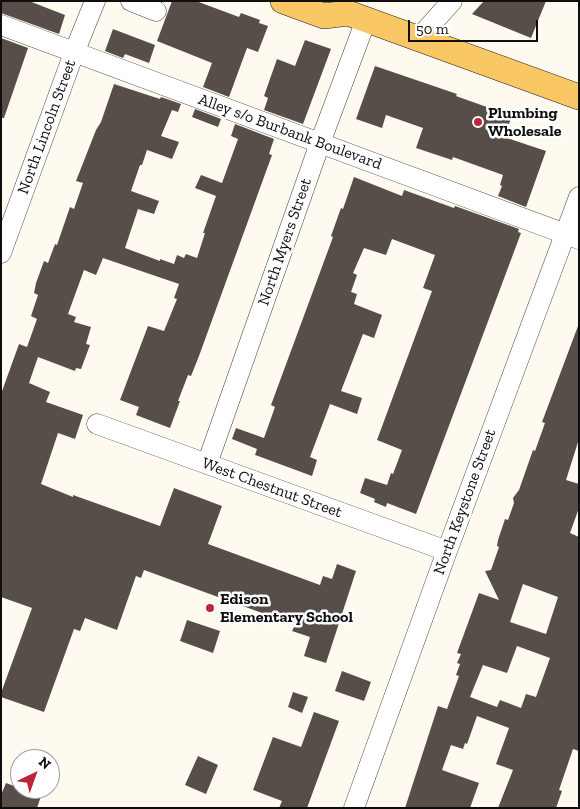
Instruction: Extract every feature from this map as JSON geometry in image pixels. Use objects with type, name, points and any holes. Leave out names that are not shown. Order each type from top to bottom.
[{"type":"main road","points":[[283,1],[324,16],[350,11],[579,97]]},
{"type":"street","name":"North Lincoln Street","points":[[1,253],[74,52],[95,1]]},
{"type":"street","points":[[131,1],[156,11]]},
{"type":"street","points":[[419,38],[452,1]]},
{"type":"street","name":"North Myers Street","points":[[207,464],[320,143],[350,11]]},
{"type":"street","name":"Alley s/o Burbank Boulevard","points":[[1,26],[571,236]]},
{"type":"street","name":"North Keystone Street","points":[[354,808],[447,551],[571,236],[579,197]]},
{"type":"street","name":"West Chestnut Street","points":[[97,424],[447,551]]},
{"type":"building","points":[[1,1],[29,1],[65,15],[59,34],[1,13]]},
{"type":"building","points":[[172,1],[196,1],[239,17],[241,13],[260,20],[259,23],[268,26],[258,52],[247,48],[229,97],[203,87],[212,63],[157,41]]},
{"type":"building","points":[[484,1],[546,1],[531,38],[472,14]]},
{"type":"building","points":[[113,29],[155,45],[149,63],[125,54],[123,58],[105,51]]},
{"type":"building","points":[[1,38],[28,48],[4,118],[1,118]]},
{"type":"building","points":[[305,40],[331,49],[303,124],[264,110],[268,98],[264,96],[277,59],[295,66]]},
{"type":"building","points":[[375,66],[457,94],[456,96],[512,116],[504,137],[546,151],[526,207],[498,196],[502,186],[500,185],[503,175],[453,157],[452,160],[416,148],[423,128],[386,115],[382,128],[356,119]]},
{"type":"building","points":[[114,84],[181,104],[178,112],[172,110],[161,136],[179,142],[172,159],[147,150],[142,165],[140,165],[131,191],[159,201],[154,214],[138,209],[125,248],[174,264],[177,255],[184,258],[186,254],[197,258],[205,233],[203,233],[216,196],[195,188],[201,175],[222,183],[238,139],[231,136],[235,124],[274,139],[269,154],[272,155],[199,356],[191,376],[188,375],[170,428],[136,415],[139,407],[120,400],[148,326],[164,331],[177,299],[174,298],[179,284],[103,258],[96,275],[84,270],[68,314],[76,317],[74,322],[91,327],[86,344],[90,345],[81,369],[76,368],[75,371],[38,357],[29,383],[50,392],[46,402],[83,415],[75,439],[58,433],[41,484],[73,497],[73,495],[160,526],[174,488],[222,506],[208,544],[320,585],[323,576],[332,579],[337,564],[356,571],[326,663],[304,656],[310,637],[292,631],[295,625],[144,570],[141,578],[136,576],[117,630],[85,618],[80,631],[74,629],[44,712],[1,697],[32,608],[1,597],[1,394],[19,344],[27,347],[37,319],[31,316],[38,295],[34,293],[36,283],[44,261],[48,263],[55,244],[57,245],[70,207],[74,209],[83,183],[76,181],[101,122]]},
{"type":"building","points":[[195,109],[221,119],[218,127],[192,117]]},
{"type":"building","points":[[354,177],[402,196],[404,190],[454,208],[455,206],[519,229],[518,232],[521,233],[416,514],[387,503],[386,507],[374,502],[375,499],[360,493],[365,478],[387,485],[402,450],[377,440],[432,291],[423,288],[435,255],[392,239],[386,255],[364,248],[353,273],[357,275],[351,292],[357,294],[354,304],[382,315],[374,338],[363,334],[341,391],[362,398],[357,414],[330,404],[310,457],[317,460],[312,476],[255,455],[257,449],[232,439],[236,428],[264,438],[275,407],[271,405],[333,237],[331,236],[341,208],[343,209]]},
{"type":"building","points":[[578,326],[579,439],[566,480],[579,484],[579,508],[570,533],[579,537],[579,751],[573,749],[559,790],[562,791],[556,808],[498,808],[513,770],[496,764],[509,728],[477,716],[467,744],[465,743],[463,749],[451,745],[442,770],[479,783],[470,808],[405,808],[438,706],[447,709],[459,676],[456,675],[460,664],[457,663],[461,654],[457,653],[479,593],[499,600],[485,571],[491,570],[499,547],[497,546],[498,540],[505,519],[508,520],[514,503],[513,498],[519,490],[533,450],[535,451],[545,423],[542,422]],"holes":[[[523,584],[558,597],[546,634],[510,622]],[[517,646],[550,658],[536,697],[526,694],[521,708],[500,700],[497,707],[470,697],[483,665],[507,673]]]},
{"type":"building","points":[[187,620],[220,631],[213,653],[180,641]]},
{"type":"building","points":[[342,671],[371,682],[364,701],[335,691]]},
{"type":"building","points":[[293,692],[308,697],[302,713],[288,707]]},
{"type":"building","points":[[314,712],[339,721],[307,808],[279,808],[282,801],[253,790],[273,737],[301,747]]},
{"type":"building","points":[[198,756],[218,765],[206,794],[185,785]]},
{"type":"building","points":[[6,783],[10,784],[10,799],[40,799],[37,808],[1,808],[1,795]]},
{"type":"place","name":"Plumbing Wholesale","points":[[478,122]]},
{"type":"place","name":"Edison Elementary School","points":[[210,608]]}]
